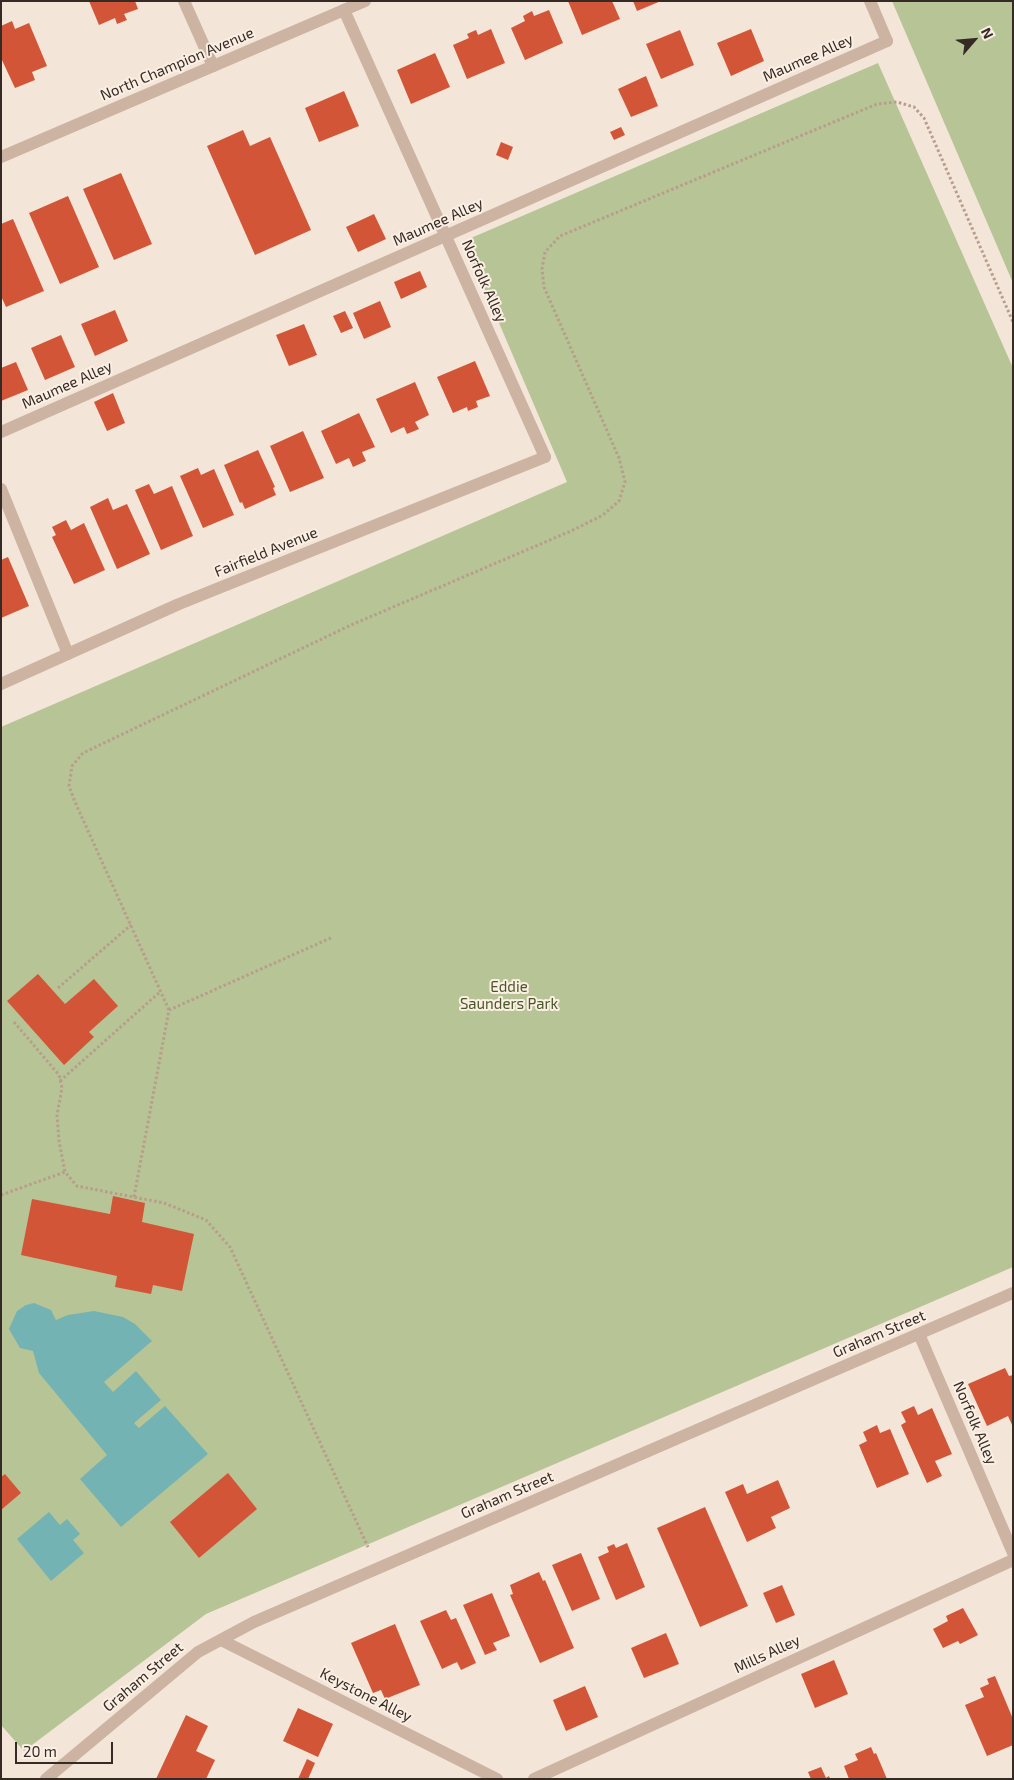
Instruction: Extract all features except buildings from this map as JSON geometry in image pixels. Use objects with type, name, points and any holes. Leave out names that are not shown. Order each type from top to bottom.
[{"type":"street","points":[[184,1],[213,66]]},
{"type":"street","name":"North Champion Avenue","points":[[1,157],[365,1]]},
{"type":"street","name":"Maumee Alley","points":[[1,432],[887,41],[870,1]]},
{"type":"street","name":"Norfolk Alley","points":[[344,10],[545,456]]},
{"type":"street","name":"Fairfield Avenue","points":[[1,684],[179,604],[545,456]]},
{"type":"street","points":[[1,489],[68,654]]},
{"type":"street","name":"Graham Street","points":[[46,1779],[198,1652],[254,1622],[1013,1293]]},
{"type":"street","name":"Norfolk Alley","points":[[919,1334],[1013,1553]]},
{"type":"street","name":"Mills Alley","points":[[534,1779],[1013,1560]]},
{"type":"street","name":"Keystone Alley","points":[[221,1640],[497,1779]]},
{"type":"path","points":[[924,118],[1013,322]]},
{"type":"path","points":[[58,988],[131,925]]},
{"type":"path","points":[[134,1197],[169,1010],[333,937]]},
{"type":"path","points":[[60,1081],[161,991]]},
{"type":"path","points":[[14,1022],[59,1075],[62,1088],[57,1115],[59,1142],[65,1172],[77,1186],[164,1203],[206,1220],[230,1247],[378,1568]]},
{"type":"path","points":[[1,1195],[65,1172]]},
{"type":"green space","points":[[892,1],[1013,1],[1013,283]]},
{"type":"green space","name":"Eddie Saunders Park","points":[[878,63],[1013,368],[1013,1267],[206,1614],[24,1751],[1,1725],[1,727],[567,482],[464,241]]},
{"type":"water","points":[[34,1303],[51,1310],[56,1320],[68,1315],[94,1311],[123,1317],[135,1324],[152,1341],[104,1382],[113,1392],[136,1371],[161,1400],[134,1423],[139,1428],[165,1406],[208,1454],[121,1527],[80,1479],[107,1455],[39,1373],[33,1351],[20,1348],[9,1329],[17,1311],[26,1305]]},
{"type":"water","points":[[49,1512],[60,1525],[67,1519],[80,1534],[73,1540],[84,1553],[51,1581],[17,1539]]}]
